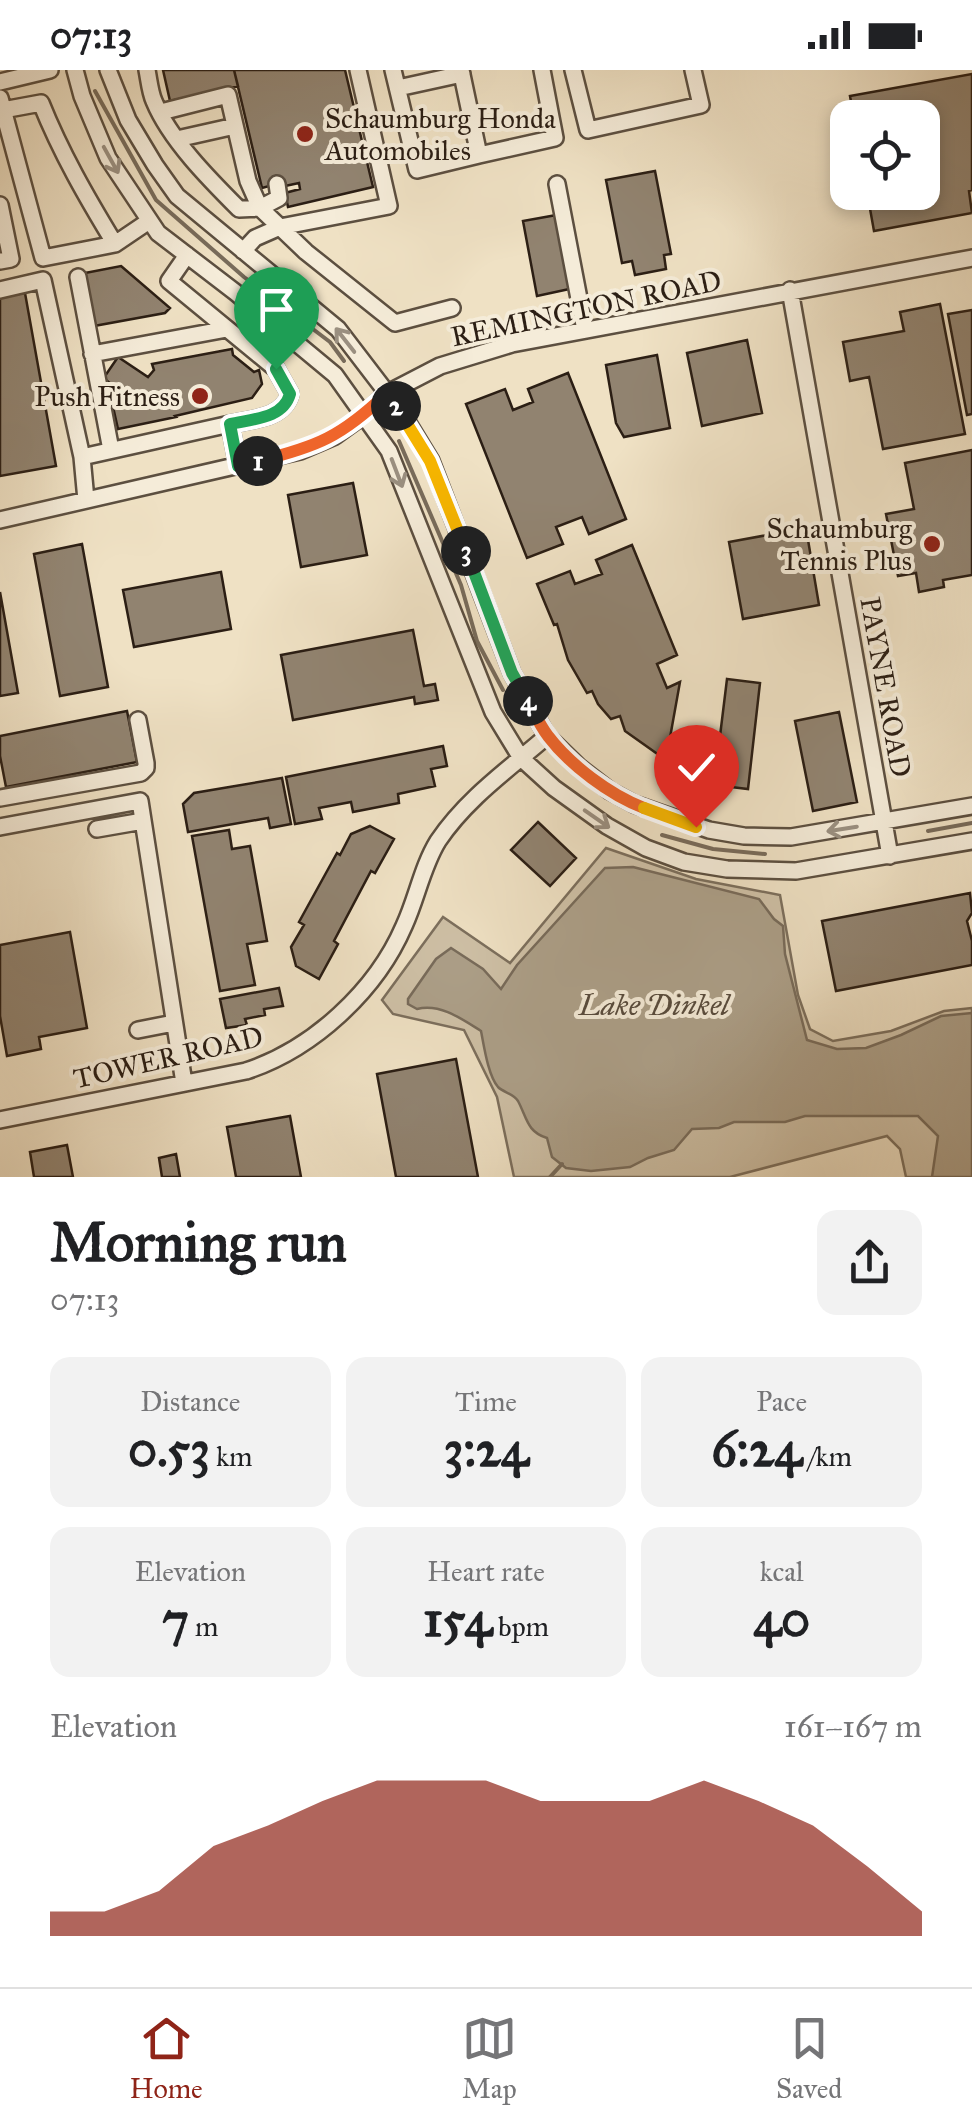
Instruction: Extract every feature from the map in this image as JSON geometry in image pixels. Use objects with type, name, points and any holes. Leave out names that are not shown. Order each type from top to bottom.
[{"type":"street","points":[[0,82],[50,70]]},
{"type":"street","points":[[75,70],[108,158],[158,233],[335,376],[389,451],[493,712],[522,758],[554,788],[646,848],[684,862],[727,869],[796,871],[972,841]]},
{"type":"street","points":[[108,70],[128,120],[177,196],[338,329],[400,410],[430,461],[512,673],[547,736],[580,767],[634,804],[708,830],[744,836],[791,837],[972,806]]},
{"type":"street","points":[[147,70],[154,101],[177,138],[239,209],[260,208],[278,198],[277,184]]},
{"type":"street","points":[[243,251],[255,238],[280,228],[390,206],[358,70]]},
{"type":"street","points":[[393,70],[418,170],[556,138],[542,70]]},
{"type":"street","points":[[574,70],[588,130],[701,105],[693,70]]},
{"type":"street","points":[[398,88],[462,72],[480,155]]},
{"type":"street","points":[[161,112],[228,95],[248,181],[260,208],[280,228],[394,323],[452,308]]},
{"type":"street","points":[[116,244],[82,191],[41,102],[2,104],[43,258],[116,244],[150,221]]},
{"type":"street","points":[[177,138],[235,126]]},
{"type":"street","points":[[557,184],[585,330]]},
{"type":"street","points":[[0,205],[11,259],[0,261]]},
{"type":"street","points":[[82,457],[277,413],[288,403],[290,394],[276,369],[168,281],[187,255]]},
{"type":"street","name":"REMINGTON ROAD","points":[[0,520],[300,452],[334,436],[386,394],[440,366],[512,344],[972,258]]},
{"type":"street","points":[[78,277],[111,450]]},
{"type":"street","points":[[0,290],[43,280],[82,457],[86,500]]},
{"type":"street","name":"PAYNE ROAD","points":[[790,290],[890,856]]},
{"type":"street","points":[[92,354],[227,329]]},
{"type":"street","points":[[230,424],[238,466]]},
{"type":"street","points":[[0,798],[145,771],[138,720]]},
{"type":"street","name":"TOWER ROAD","points":[[0,1120],[246,1071],[290,1052],[360,996],[402,932],[436,844],[461,810],[547,736]]},
{"type":"street","points":[[0,827],[140,801],[184,1083]]},
{"type":"street","points":[[97,829],[143,821]]},
{"type":"street","points":[[138,1030],[174,1023]]},
{"type":"shaded area","name":"Lake Dinkel","points":[[606,848],[696,879],[780,895],[798,995],[810,1029],[833,1041],[891,1031],[944,1011],[972,1008],[972,1177],[906,1177],[900,1149],[887,1136],[730,1177],[514,1177],[497,1097],[464,1030],[393,1014],[382,1000],[443,917],[510,963]]},
{"type":"water","name":"Lake Dinkel","points":[[633,867],[759,899],[783,926],[785,954],[807,1040],[837,1049],[866,1048],[941,1016],[972,1013],[972,1177],[932,1177],[938,1136],[918,1116],[805,1116],[785,1122],[734,1122],[719,1128],[692,1129],[674,1150],[630,1167],[591,1171],[566,1168],[552,1157],[547,1138],[531,1128],[516,1098],[495,1082],[481,1031],[442,1010],[417,1009],[408,1004],[408,999],[436,959],[451,948],[483,969],[501,989],[517,965],[605,868]]},
{"type":"building","points":[[163,70],[234,70],[238,86],[170,101]]},
{"type":"building","name":"Schaumburg Honda Automobiles","points":[[234,70],[345,70],[373,187],[288,207],[285,193],[300,189],[299,183],[262,188]]},
{"type":"building","points":[[972,74],[972,213],[874,231],[870,210],[940,210],[940,100],[851,100],[850,96]]},
{"type":"building","points":[[655,171],[671,254],[664,255],[666,269],[635,275],[632,261],[622,263],[606,180]]},
{"type":"building","points":[[562,214],[574,288],[537,296],[523,221]]},
{"type":"building","points":[[121,266],[170,308],[165,313],[94,326],[85,273]]},
{"type":"building","points":[[25,293],[56,466],[0,476],[0,297]]},
{"type":"building","points":[[940,304],[965,434],[883,449],[869,377],[850,381],[843,342],[904,331],[900,312]]},
{"type":"building","points":[[972,310],[972,414],[967,415],[948,314]]},
{"type":"building","points":[[747,340],[762,413],[702,426],[687,353]]},
{"type":"building","points":[[232,349],[233,355],[254,372],[259,370],[262,384],[252,398],[118,429],[111,398],[117,389],[105,376],[118,357],[148,377],[154,370],[152,364]]},
{"type":"building","points":[[657,355],[670,428],[624,437],[616,423],[606,365]]},
{"type":"building","points":[[568,373],[626,519],[589,534],[582,517],[556,527],[563,544],[527,558],[466,404],[505,389],[513,410],[533,402],[528,389]]},
{"type":"building","name":"Schaumburg Tennis Plus","points":[[972,450],[972,575],[943,580],[944,587],[919,592],[916,573],[898,576],[886,514],[914,509],[905,463]]},
{"type":"building","points":[[353,483],[367,555],[301,567],[288,495]]},
{"type":"building","points":[[806,528],[819,605],[743,619],[729,542]]},
{"type":"building","points":[[82,544],[108,687],[60,696],[34,554]]},
{"type":"building","points":[[632,545],[677,655],[657,664],[667,688],[680,682],[666,760],[625,731],[620,716],[611,719],[592,691],[587,693],[568,660],[557,624],[554,625],[537,584],[570,571],[575,584],[602,574],[596,560]]},
{"type":"building","points":[[221,572],[231,629],[134,647],[123,590]]},
{"type":"building","points":[[0,592],[18,693],[0,696]]},
{"type":"building","points":[[413,630],[424,686],[435,684],[438,700],[415,704],[414,697],[293,720],[281,655]]},
{"type":"building","points":[[727,679],[760,683],[748,789],[714,785]]},
{"type":"building","points":[[127,711],[137,762],[6,787],[0,736]]},
{"type":"building","points":[[839,712],[857,802],[813,811],[795,721]]},
{"type":"building","points":[[443,746],[447,766],[431,769],[435,786],[398,794],[399,803],[353,812],[351,802],[319,808],[322,819],[295,824],[286,777]]},
{"type":"building","points":[[282,778],[291,824],[270,828],[268,818],[188,832],[183,804],[194,793]]},
{"type":"building","points":[[538,822],[576,858],[550,886],[511,850]]},
{"type":"building","points":[[370,826],[394,839],[375,873],[371,871],[319,979],[296,966],[291,947],[304,925],[299,922],[351,834]]},
{"type":"building","points":[[229,830],[232,849],[250,846],[267,941],[247,944],[255,985],[220,991],[192,836]]},
{"type":"building","points":[[970,893],[972,913],[967,921],[972,965],[836,991],[822,921]]},
{"type":"building","points":[[70,932],[87,1028],[39,1037],[41,1049],[7,1056],[0,1016],[0,945]]},
{"type":"building","points":[[279,988],[283,1006],[264,1009],[265,1015],[245,1019],[247,1025],[226,1028],[220,999]]},
{"type":"building","points":[[456,1059],[478,1177],[396,1177],[377,1074]]},
{"type":"building","points":[[290,1116],[301,1177],[236,1177],[227,1127]]},
{"type":"building","points":[[67,1145],[73,1177],[34,1177],[30,1152]]},
{"type":"building","points":[[176,1154],[180,1177],[162,1177],[159,1158]]},
{"type":"waterway","points":[[95,91],[156,200],[244,277],[330,342],[344,361]]},
{"type":"waterway","points":[[399,441],[461,585],[477,641],[503,690]]},
{"type":"waterway","points":[[928,831],[972,823]]},
{"type":"waterway","points":[[662,835],[713,849],[765,854]]},
{"type":"waterway","points":[[550,1177],[562,1164]]},
{"type":"place","name":"Schaumburg Honda Automobiles","points":[[305,134]]},
{"type":"place","name":"Push Fitness","points":[[200,396]]},
{"type":"place","name":"Schaumburg Tennis Plus","points":[[932,544]]},
{"type":"route","points":[[276,369],[290,394],[288,403],[277,413],[230,424],[238,466],[300,452],[334,436],[386,394],[430,461],[512,673],[547,736],[610,791],[696,827]]}]
